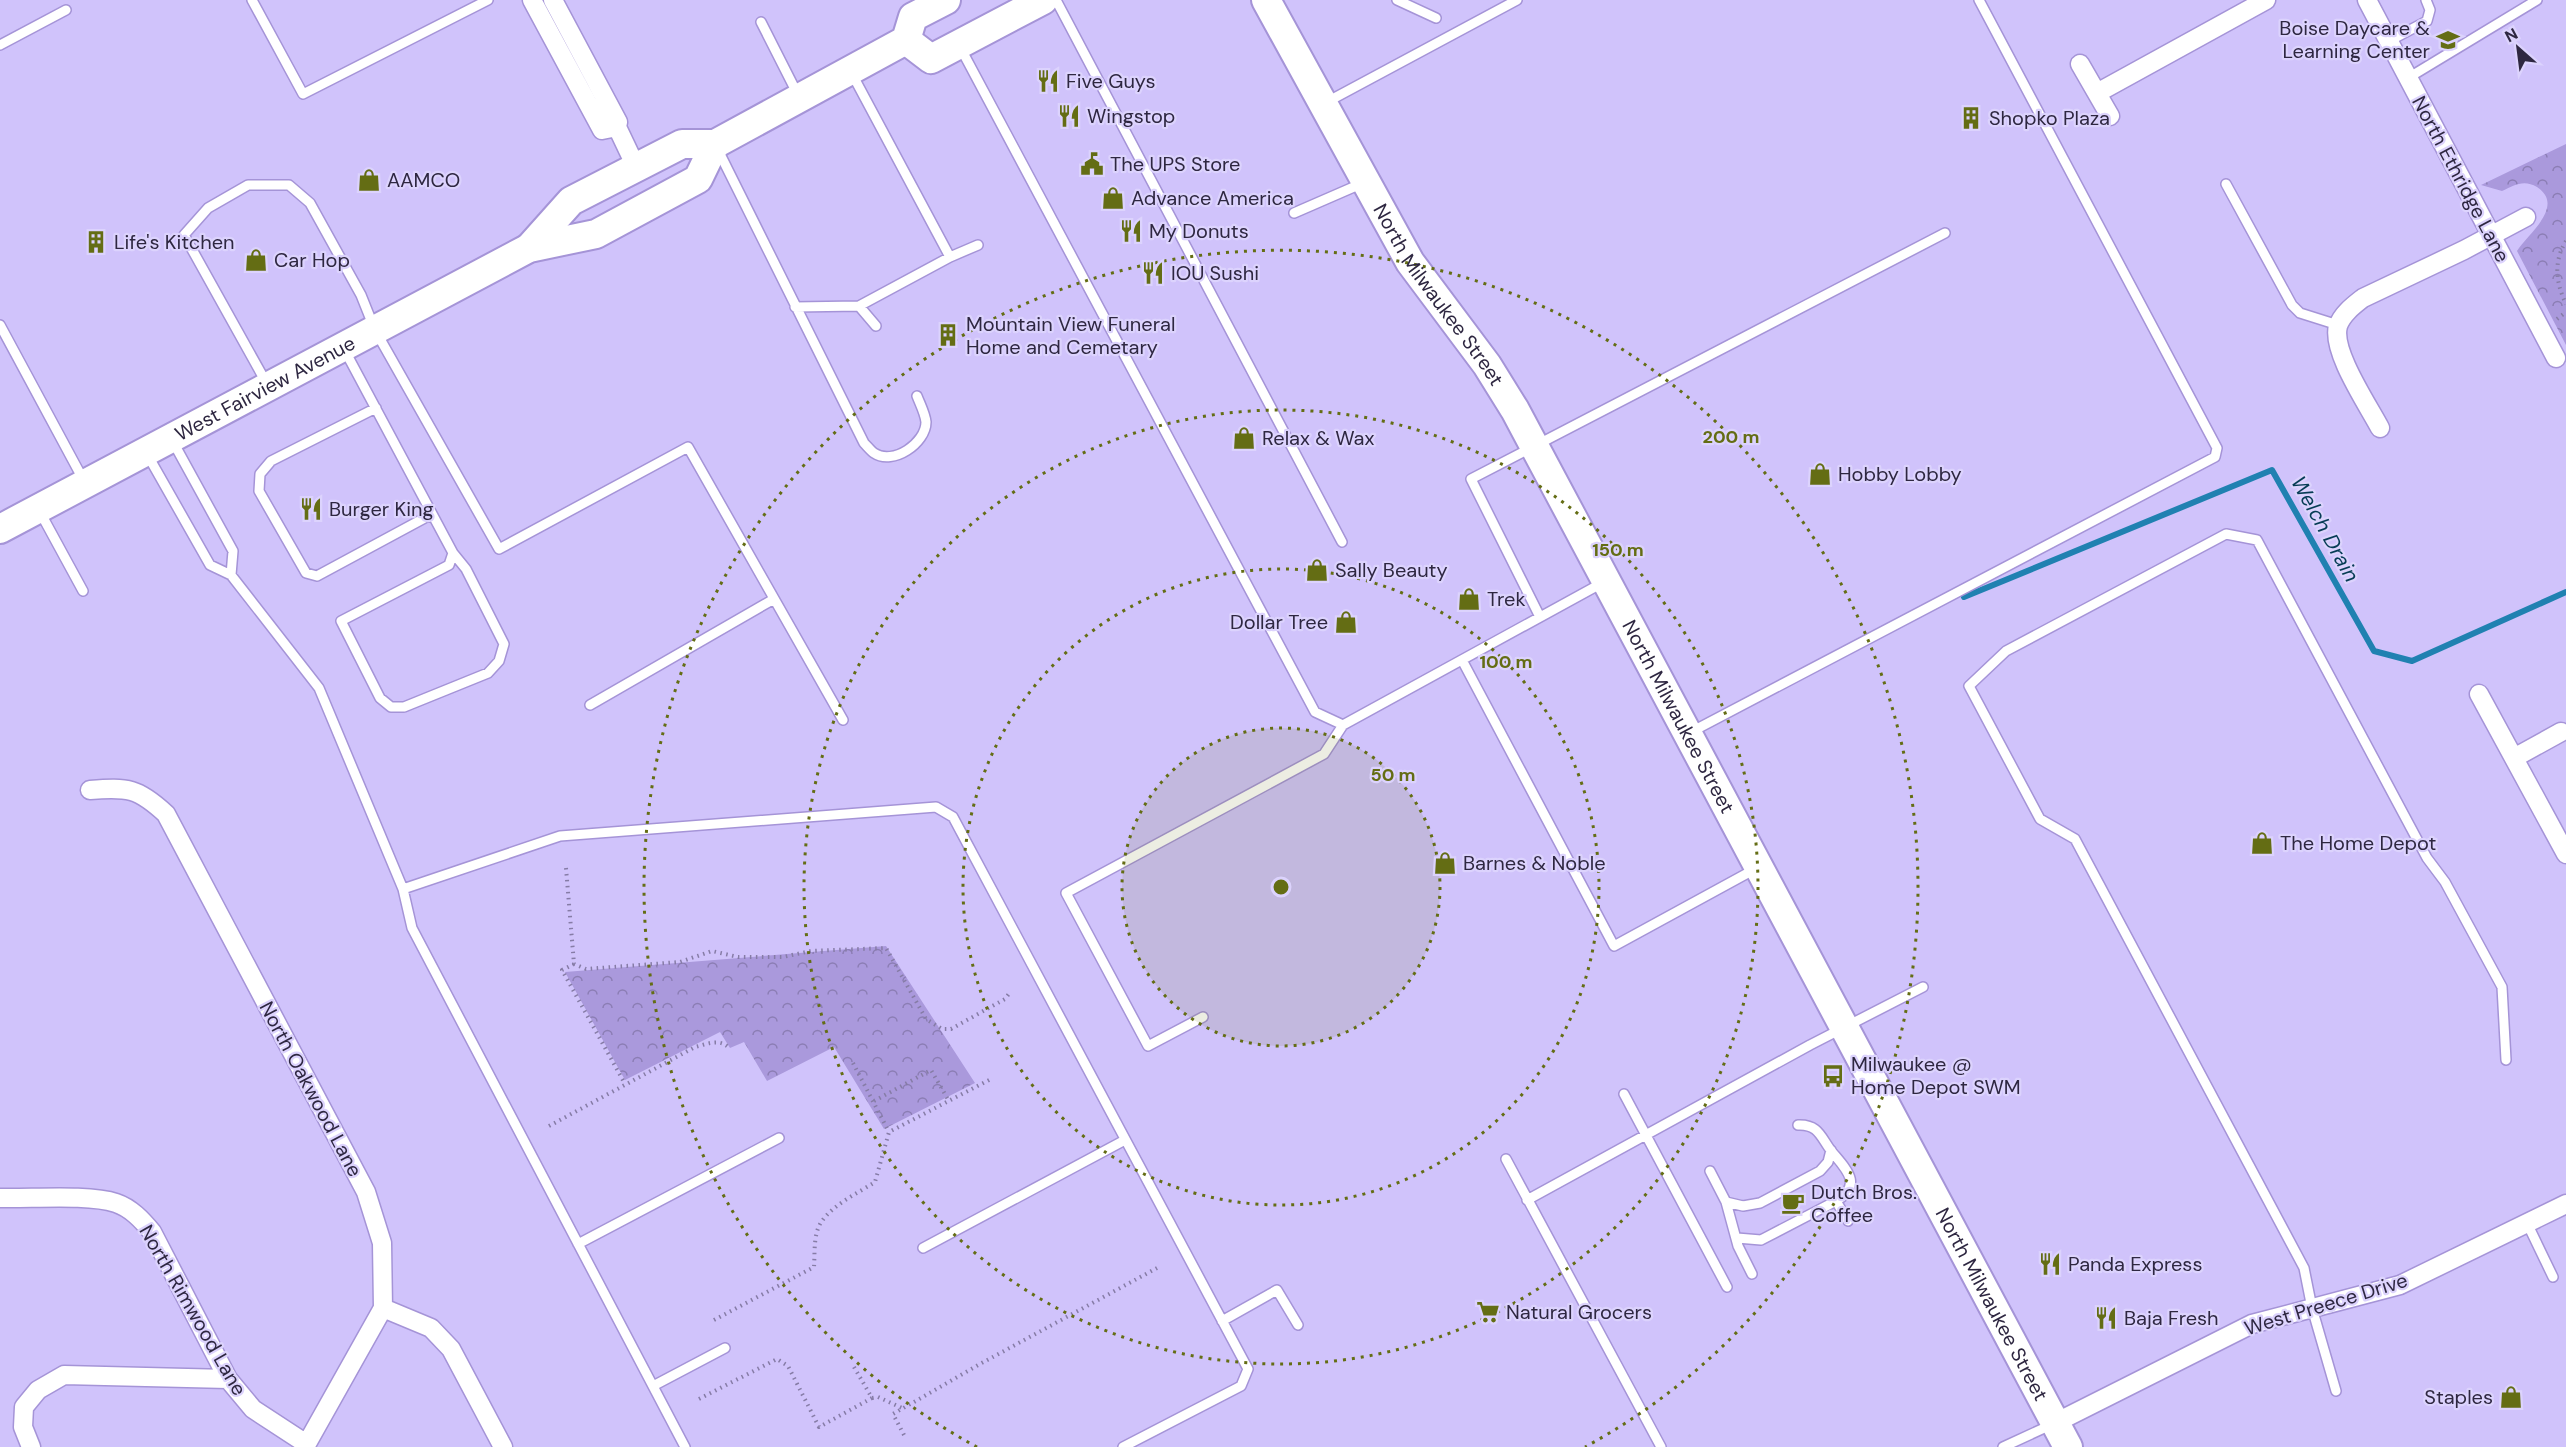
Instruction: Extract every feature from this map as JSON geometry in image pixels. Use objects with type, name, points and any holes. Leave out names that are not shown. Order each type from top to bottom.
[{"type":"main road","points":[[946,0],[913,17],[906,40],[931,59],[1043,0]]},
{"type":"main road","name":"North Milwaukee Street","points":[[1266,0],[1410,262],[1486,365],[1534,446],[2061,1435]]},
{"type":"main road","name":"West Fairview Avenue","points":[[529,248],[571,201],[682,144],[715,144],[906,40]]},
{"type":"main road","name":"West Fairview Avenue","points":[[0,529],[529,248],[596,234],[698,178],[715,144]]},
{"type":"street","points":[[532,0],[603,130],[617,128]]},
{"type":"street","points":[[553,0],[618,122],[617,128],[636,167]]},
{"type":"street","points":[[2097,93],[2266,0]]},
{"type":"street","name":"North Ethridge Lane","points":[[2367,0],[2556,358]]},
{"type":"street","points":[[2080,64],[2110,116]]},
{"type":"street","points":[[2380,428],[2342,356],[2337,340],[2338,325],[2349,309],[2363,298],[2526,217]]},
{"type":"street","points":[[2479,694],[2566,854]]},
{"type":"street","points":[[2514,758],[2563,731]]},
{"type":"street","name":"North Oakwood Lane","points":[[90,790],[117,788],[146,795],[166,814],[366,1192],[382,1243],[383,1308]]},
{"type":"street","name":"North Rimwood Lane","points":[[0,1198],[94,1200],[116,1203],[138,1215],[152,1232],[228,1379],[253,1409],[305,1445]]},
{"type":"street","name":"West Preece Drive","points":[[2061,1435],[2252,1324],[2400,1285],[2566,1204]]},
{"type":"street","points":[[305,1445],[383,1308],[431,1328],[451,1349],[503,1447]]},
{"type":"street","points":[[31,1447],[23,1427],[24,1407],[38,1390],[64,1375],[228,1379]]},
{"type":"lane","points":[[252,0],[303,94],[488,0]]},
{"type":"lane","points":[[1056,0],[1342,542]]},
{"type":"lane","points":[[1397,0],[1436,18]]},
{"type":"lane","points":[[1323,104],[1517,0]]},
{"type":"lane","points":[[1688,734],[2215,457],[2217,448],[1979,0]]},
{"type":"lane","points":[[2389,41],[2427,21],[2430,10],[2426,0]]},
{"type":"lane","points":[[2408,78],[2537,0]]},
{"type":"lane","points":[[0,45],[66,10]]},
{"type":"lane","points":[[761,22],[800,98]]},
{"type":"lane","points":[[959,45],[1316,712],[1343,724]]},
{"type":"lane","points":[[850,70],[950,257]]},
{"type":"lane","points":[[715,144],[864,443],[875,454],[888,456],[904,452],[922,437],[926,423],[917,396]]},
{"type":"lane","points":[[1294,213],[1367,181]]},
{"type":"lane","points":[[2226,184],[2292,305],[2300,313],[2338,325]]},
{"type":"lane","points":[[269,386],[184,235],[208,208],[248,185],[289,185],[310,203],[361,295],[375,330],[499,549],[688,447],[843,720]]},
{"type":"lane","points":[[1540,617],[1471,479],[1945,233]]},
{"type":"lane","points":[[795,307],[859,306],[950,257],[978,245]]},
{"type":"lane","points":[[859,306],[876,327]]},
{"type":"lane","points":[[0,326],[86,483]]},
{"type":"lane","points":[[343,347],[453,553],[466,569],[504,644],[499,662],[488,674],[404,707],[391,707],[380,698],[341,621],[449,565],[453,553]]},
{"type":"lane","points":[[376,408],[271,461],[260,474],[259,491],[306,573],[317,576],[432,514]]},
{"type":"lane","points":[[171,438],[233,550],[231,575]]},
{"type":"lane","points":[[145,452],[210,565],[231,575],[319,688],[403,889],[412,928],[685,1447]]},
{"type":"lane","points":[[38,509],[83,591]]},
{"type":"lane","points":[[2336,1391],[2312,1308],[2304,1268],[2075,839],[2040,819],[1969,686],[2006,651],[2226,534],[2257,540],[2427,858],[2445,882],[2502,987],[2506,1060]]},
{"type":"lane","points":[[1203,1017],[1148,1046],[1066,892],[1324,754],[1343,724],[1606,581]]},
{"type":"lane","points":[[590,705],[774,599]]},
{"type":"lane","points":[[1462,660],[1614,946],[1759,867]]},
{"type":"lane","points":[[403,889],[560,836],[936,807],[953,817],[1248,1370],[1241,1386],[1123,1447]]},
{"type":"lane","points":[[1527,1200],[1923,987]]},
{"type":"lane","points":[[1624,1094],[1727,1287]]},
{"type":"lane","points":[[1737,1238],[1761,1240],[1836,1201],[1851,1188],[1851,1178],[1842,1161],[1831,1150],[1819,1131],[1808,1125],[1798,1125]]},
{"type":"lane","points":[[578,1244],[779,1138]]},
{"type":"lane","points":[[922,1248],[1125,1140]]},
{"type":"lane","points":[[1726,1202],[1743,1206],[1760,1203],[1820,1171],[1828,1162],[1831,1150]]},
{"type":"lane","points":[[1506,1159],[1661,1447]]},
{"type":"lane","points":[[1710,1172],[1726,1202],[1738,1246],[1752,1274]]},
{"type":"lane","points":[[1836,1201],[1848,1221]]},
{"type":"lane","points":[[2527,1223],[2553,1277]]},
{"type":"lane","points":[[1222,1321],[1277,1290],[1298,1325]]},
{"type":"lane","points":[[653,1386],[725,1348]]},
{"type":"lane","points":[[2003,1447],[2061,1435]]},
{"type":"path","points":[[2566,241],[2560,251],[2557,276],[2566,304]]},
{"type":"path","points":[[566,868],[574,964]]},
{"type":"path","points":[[625,1084],[562,970],[574,964],[586,969],[652,965],[680,962],[712,951],[738,957],[783,957],[811,951],[886,948],[926,1019],[942,1029],[951,1029],[986,1010],[1005,999],[1011,991]]},
{"type":"path","points":[[549,1126],[695,1047],[718,1042],[724,1043],[729,1048]]},
{"type":"path","points":[[714,1320],[814,1267],[816,1237],[821,1222],[833,1210],[875,1182],[890,1132],[853,1063]]},
{"type":"path","points":[[874,1101],[931,1070],[949,1101]]},
{"type":"path","points":[[890,1132],[991,1079]]},
{"type":"path","points":[[904,1435],[893,1414],[990,1358],[1157,1268]]},
{"type":"path","points":[[699,1399],[777,1359],[788,1366],[819,1427],[872,1398],[878,1398],[903,1408]]},
{"type":"path","points":[[854,1367],[872,1398]]},
{"type":"green space","points":[[2566,144],[2566,345],[2517,251],[2542,220],[2548,203],[2545,195],[2537,187],[2528,183],[2515,185],[2502,191],[2481,185]]},
{"type":"green space","points":[[886,946],[975,1083],[884,1129],[834,1047],[767,1081],[744,1042],[730,1048],[720,1032],[625,1080],[565,972]]},
{"type":"waterway","name":"Welch Drain","points":[[1964,597],[2272,470],[2374,651],[2412,661],[2566,592]]},
{"type":"place","name":"Boise Daycare & Learning Center","points":[[2448,40]]},
{"type":"place","name":"Five Guys","points":[[1048,81]]},
{"type":"place","name":"Wingstop","points":[[1069,116]]},
{"type":"place","name":"Shopko Plaza","points":[[1971,118]]},
{"type":"place","name":"The UPS Store","points":[[1092,164]]},
{"type":"place","name":"AAMCO","points":[[369,180]]},
{"type":"place","name":"Advance America","points":[[1113,198]]},
{"type":"place","name":"My Donuts","points":[[1131,231]]},
{"type":"place","name":"Life's Kitchen","points":[[96,242]]},
{"type":"place","name":"Car Hop","points":[[256,260]]},
{"type":"place","name":"IOU Sushi","points":[[1153,273]]},
{"type":"place","name":"Mountain View Funeral Home and Cemetary","points":[[948,335]]},
{"type":"place","name":"Relax & Wax","points":[[1244,438]]},
{"type":"place","name":"Hobby Lobby","points":[[1820,474]]},
{"type":"place","name":"Burger King","points":[[311,509]]},
{"type":"place","name":"Sally Beauty","points":[[1317,570]]},
{"type":"place","name":"Trek","points":[[1469,599]]},
{"type":"place","name":"Dollar Tree","points":[[1346,622]]},
{"type":"place","name":"The Home Depot","points":[[2262,843]]},
{"type":"place","name":"Barnes & Noble","points":[[1445,863]]},
{"type":"place","name":"Milwaukee @ Home Depot SWM","points":[[1833,1076]]},
{"type":"place","name":"Dutch Bros. Coffee","points":[[1793,1203]]},
{"type":"place","name":"Panda Express","points":[[2050,1264]]},
{"type":"place","name":"Natural Grocers","points":[[1488,1312]]},
{"type":"place","name":"Baja Fresh","points":[[2106,1318]]},
{"type":"place","name":"Staples","points":[[2511,1397]]}]
